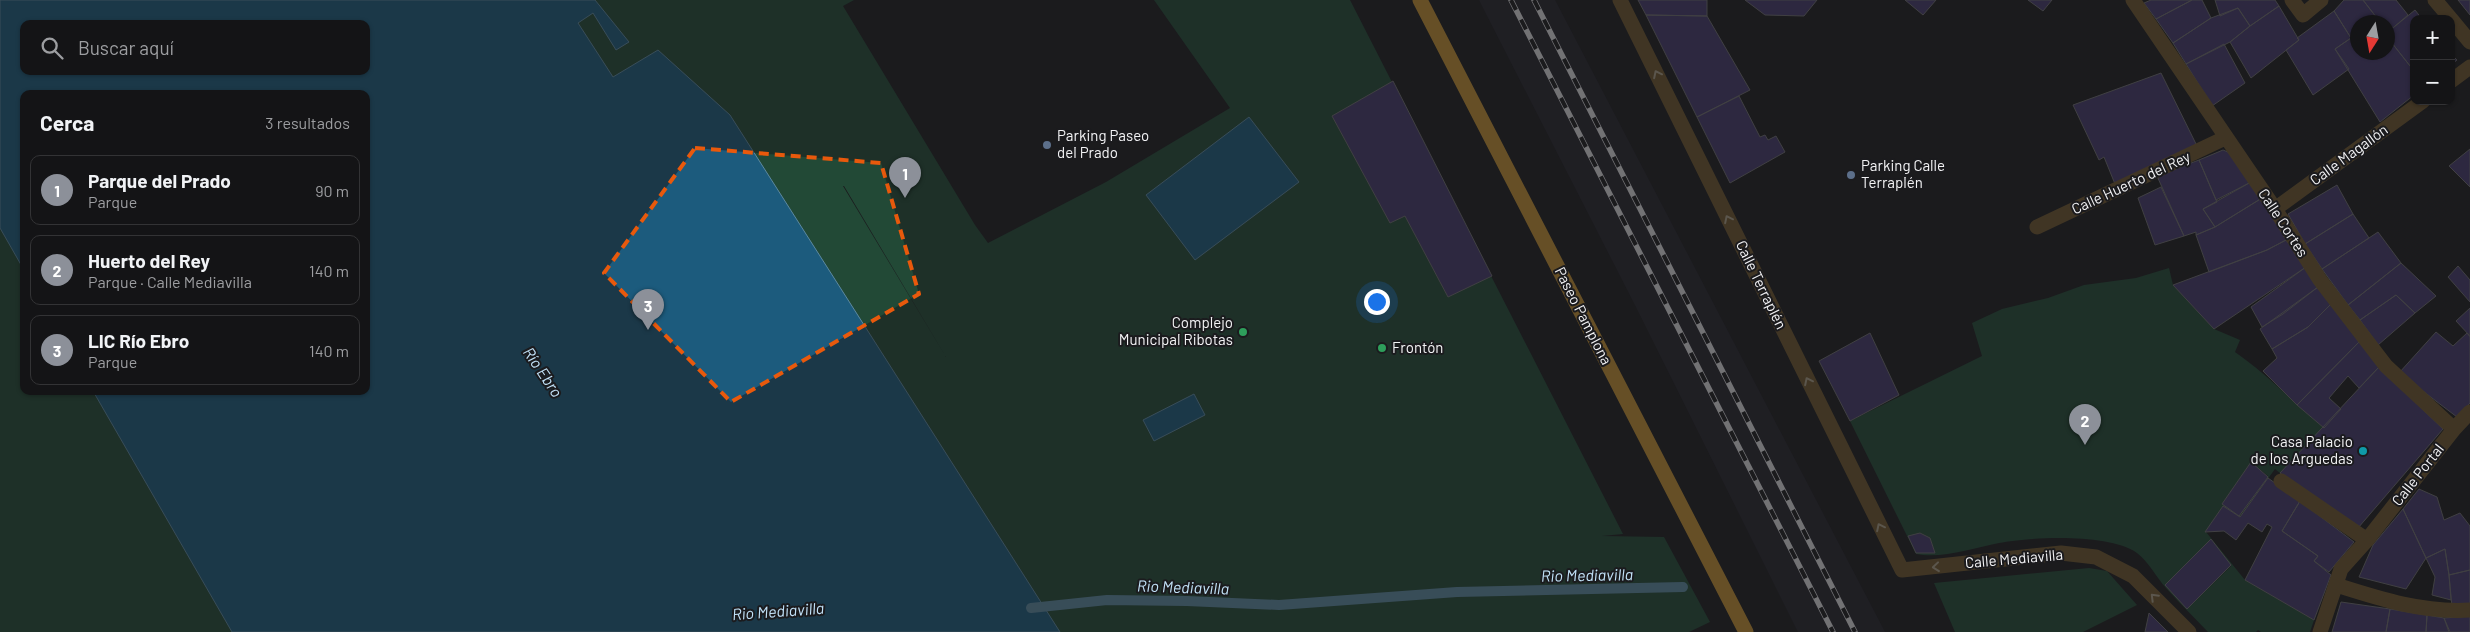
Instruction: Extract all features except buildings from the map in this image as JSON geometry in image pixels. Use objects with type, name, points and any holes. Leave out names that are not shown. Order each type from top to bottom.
[{"type":"main road","name":"Paseo Pamplona","points":[[1420,0],[1746,632]]},
{"type":"street","name":"Calle Terraplén","points":[[1620,0],[1902,570]]},
{"type":"street","name":"Calle Cortes","points":[[2133,0],[2274,208],[2320,280],[2386,366],[2454,429]]},
{"type":"street","points":[[2292,0],[2303,16],[2322,0]]},
{"type":"street","points":[[2436,0],[2448,15]]},
{"type":"street","points":[[2455,24],[2470,42]]},
{"type":"street","points":[[2455,78],[2470,67]]},
{"type":"street","name":"Calle Magallón","points":[[2274,208],[2417,105]]},
{"type":"street","name":"Calle Huerto del Rey","points":[[2037,227],[2225,138]]},
{"type":"street","name":"Calle Portal","points":[[2320,632],[2341,569],[2367,540],[2454,429],[2470,412]]},
{"type":"street","points":[[2281,481],[2367,540]]},
{"type":"street","name":"Calle Mediavilla","points":[[1902,570],[2061,553],[2096,557],[2133,576],[2189,632]]},
{"type":"street","points":[[2336,585],[2393,603],[2450,611],[2470,610]]},
{"type":"highlighted area","points":[[695,148],[881,163],[919,294],[731,402],[604,273]]},
{"type":"shaded area","points":[[1479,0],[1555,0],[1885,632],[1798,632],[1636,307]]},
{"type":"green space","points":[[0,0],[854,0],[843,6],[975,225],[988,243],[1106,182],[1230,108],[1154,0],[1350,0],[1623,534],[1602,536],[1664,537],[1710,622],[1689,632],[0,632]],"holes":[[[843,186],[844,186],[946,357]]]},
{"type":"green space","points":[[2169,268],[2173,285],[2214,329],[2240,340],[2235,352],[2269,379],[2324,428],[2280,473],[2275,469],[2240,517],[2223,506],[2206,532],[2245,580],[2314,620],[2310,632],[2261,632],[2258,630],[2256,632],[2208,632],[2166,588],[2141,556],[2124,547],[2108,542],[2070,538],[2030,539],[1999,543],[1947,554],[1916,554],[1850,421],[1982,356],[1972,323],[2002,309],[2048,298],[2084,285],[2136,278]],"holes":[[[2251,462],[2268,476],[2239,516],[2223,503]],[[1920,533],[1930,538],[1935,553],[1917,553],[1908,537]],[[2211,539],[2231,566],[2187,609],[2165,585]]]},
{"type":"green space","points":[[2089,568],[2107,571],[2137,605],[2083,632],[1955,632],[1934,583]]},
{"type":"water","name":"Río Ebro","points":[[0,0],[595,0],[629,42],[616,50],[593,13],[578,23],[613,77],[658,50],[730,115],[1060,632],[232,632],[95,395],[370,395],[370,90],[20,90],[20,263],[0,228]]},
{"type":"water","points":[[1249,117],[1299,182],[1195,260],[1146,195]]},
{"type":"water","points":[[1194,394],[1205,415],[1154,441],[1143,420]]},
{"type":"waterway","name":"Rio Mediavilla","points":[[1031,608],[1107,600],[1279,605],[1457,592],[1683,587]]},
{"type":"railway","points":[[1511,0],[1833,632]]},
{"type":"railway","points":[[1534,0],[1855,632]]},
{"type":"place","name":"Parking Paseo del Prado","points":[[1047,145]]},
{"type":"place","name":"Parking Calle Terraplén","points":[[1851,175]]},
{"type":"place","name":"Parque del Prado","points":[[905,198]]},
{"type":"place","name":"LIC Río Ebro","points":[[648,330]]},
{"type":"place","name":"Complejo Municipal Ribotas","points":[[1243,332]]},
{"type":"place","name":"Frontón","points":[[1382,348]]},
{"type":"place","name":"Huerto del Rey","points":[[2085,445]]},
{"type":"place","name":"Casa Palacio de los Arguedas","points":[[2363,451]]}]
